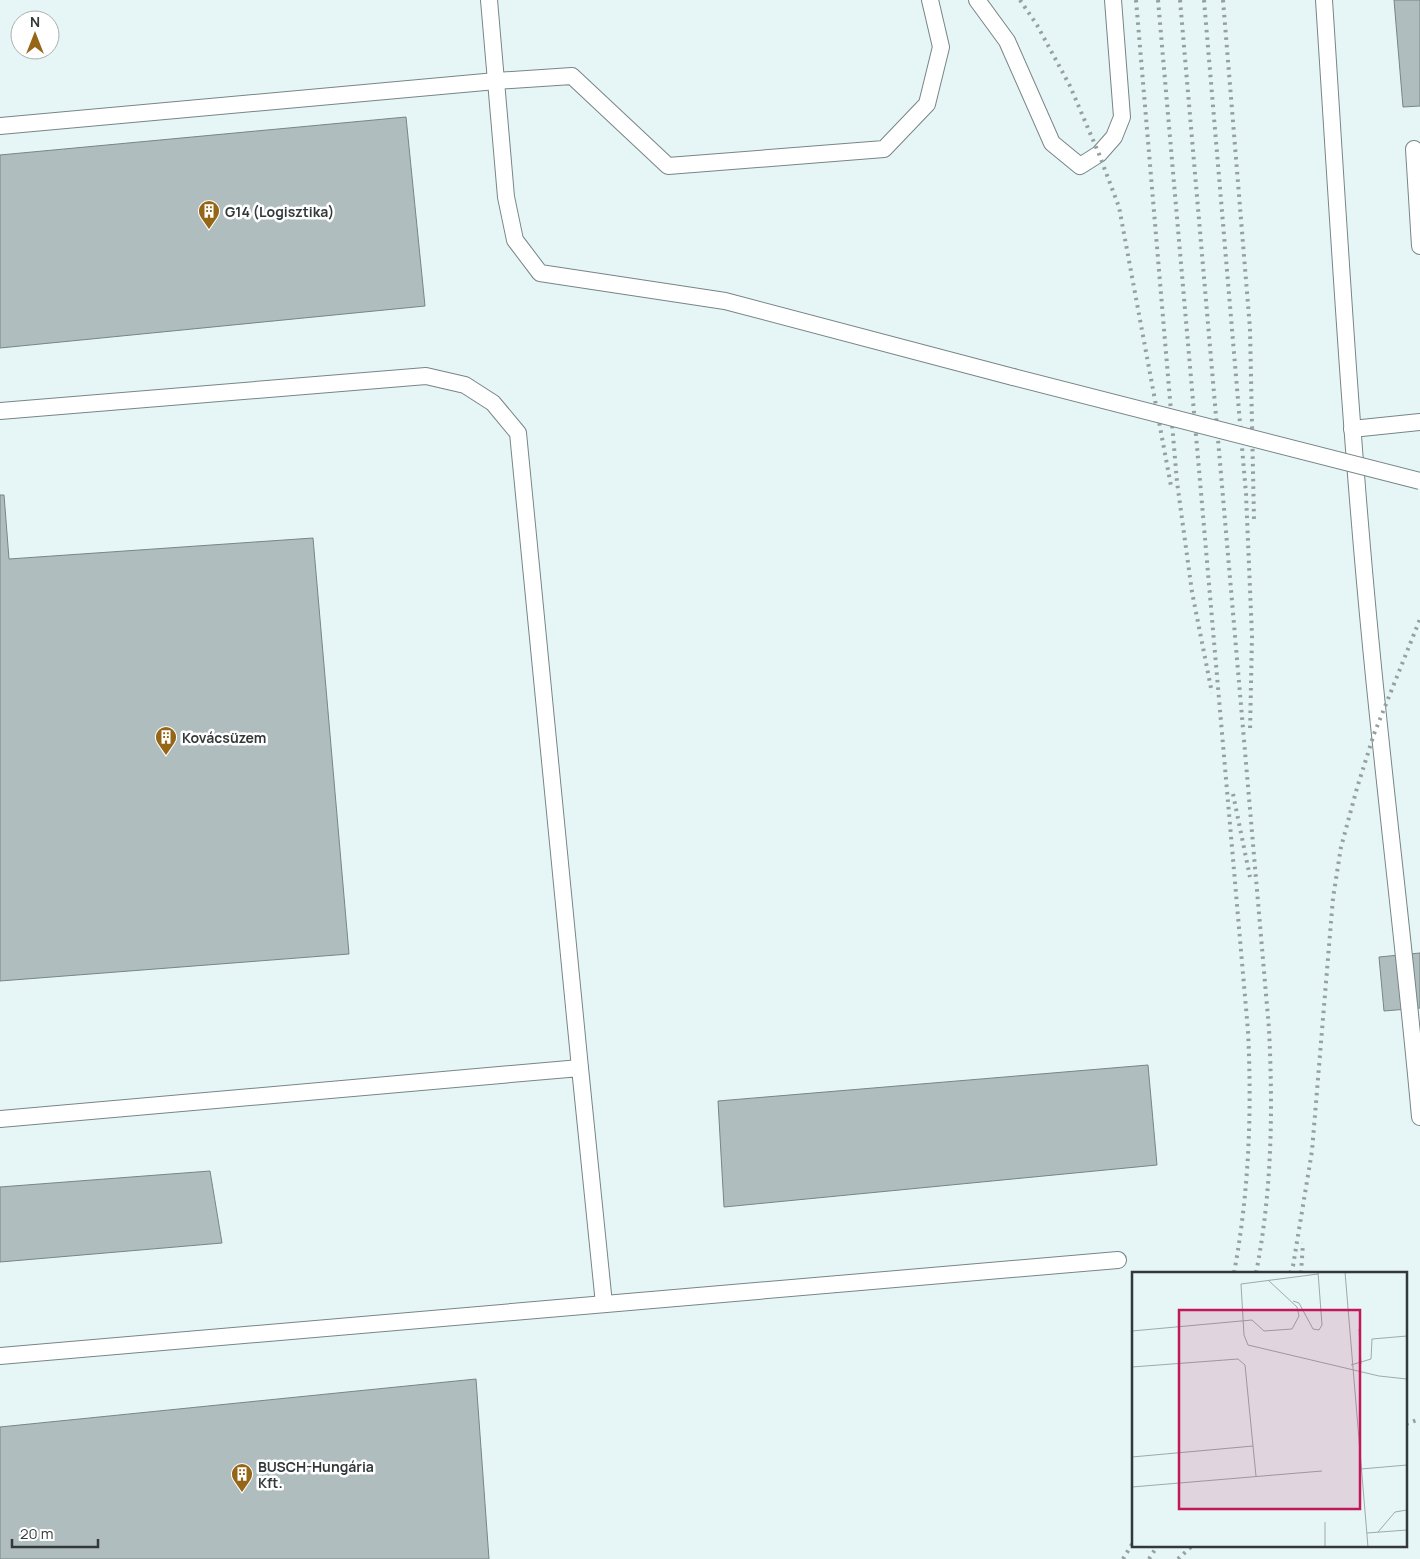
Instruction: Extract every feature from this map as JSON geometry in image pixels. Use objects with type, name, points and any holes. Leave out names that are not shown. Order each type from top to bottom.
[{"type":"lane","points":[[489,0],[506,197],[515,240],[540,273],[725,301],[1420,481]]},
{"type":"lane","points":[[0,126],[496,81],[572,76],[668,166],[884,149],[927,104],[941,47],[930,0]]},
{"type":"lane","points":[[977,0],[1007,41],[1052,144],[1080,166],[1099,154],[1114,137],[1122,117],[1113,0]]},
{"type":"lane","points":[[1324,0],[1352,429],[1371,647],[1407,974],[1420,1117]]},
{"type":"lane","points":[[1414,149],[1420,246]]},
{"type":"lane","points":[[0,411],[426,376],[465,385],[493,404],[518,433],[604,1304]]},
{"type":"lane","points":[[1352,429],[1420,422]]},
{"type":"lane","points":[[0,1119],[580,1068]]},
{"type":"lane","points":[[0,1356],[1118,1260]]},
{"type":"building","points":[[1394,0],[1420,0],[1420,106],[1403,107]]},
{"type":"building","name":"G14 (Logisztika)","points":[[406,117],[425,306],[0,348],[0,155]]},
{"type":"building","name":"Kovácsüzem","points":[[0,495],[4,495],[9,559],[313,538],[349,954],[0,981]]},
{"type":"building","points":[[1420,953],[1420,1008],[1384,1011],[1379,957]]},
{"type":"building","points":[[1148,1065],[1157,1165],[724,1207],[718,1101]]},
{"type":"building","points":[[210,1171],[222,1243],[0,1262],[0,1187]]},
{"type":"building","name":"BUSCH-Hungária Kft.","points":[[476,1379],[489,1559],[0,1559],[0,1427]]},
{"type":"railway","points":[[1020,0],[1037,25],[1070,86],[1119,207],[1171,486]]},
{"type":"railway","points":[[1136,0],[1177,482],[1192,592],[1212,693]]},
{"type":"railway","points":[[1158,0],[1248,1031],[1250,1092],[1248,1152],[1243,1213],[1234,1272]]},
{"type":"railway","points":[[1180,0],[1269,1029],[1270,1151],[1265,1212],[1256,1272]]},
{"type":"railway","points":[[1204,0],[1246,494],[1252,636],[1250,732]]},
{"type":"railway","points":[[1223,0],[1250,329],[1254,519]]},
{"type":"railway","points":[[1290,1272],[1312,1151],[1333,898],[1341,847],[1374,734],[1420,619]]},
{"type":"railway","points":[[1233,794],[1250,877]]},
{"type":"railway","points":[[1301,1272],[1303,1243]]},
{"type":"railway","points":[[1408,1423],[1420,1419]]},
{"type":"railway","points":[[1123,1559],[1132,1544]]},
{"type":"railway","points":[[1149,1559],[1157,1546]]},
{"type":"railway","points":[[1178,1559],[1192,1546]]},
{"type":"place","name":"G14 (Logisztika)","points":[[209,230]]},
{"type":"place","name":"Kovácsüzem","points":[[166,756]]},
{"type":"place","name":"BUSCH-Hungária Kft.","points":[[242,1493]]}]
